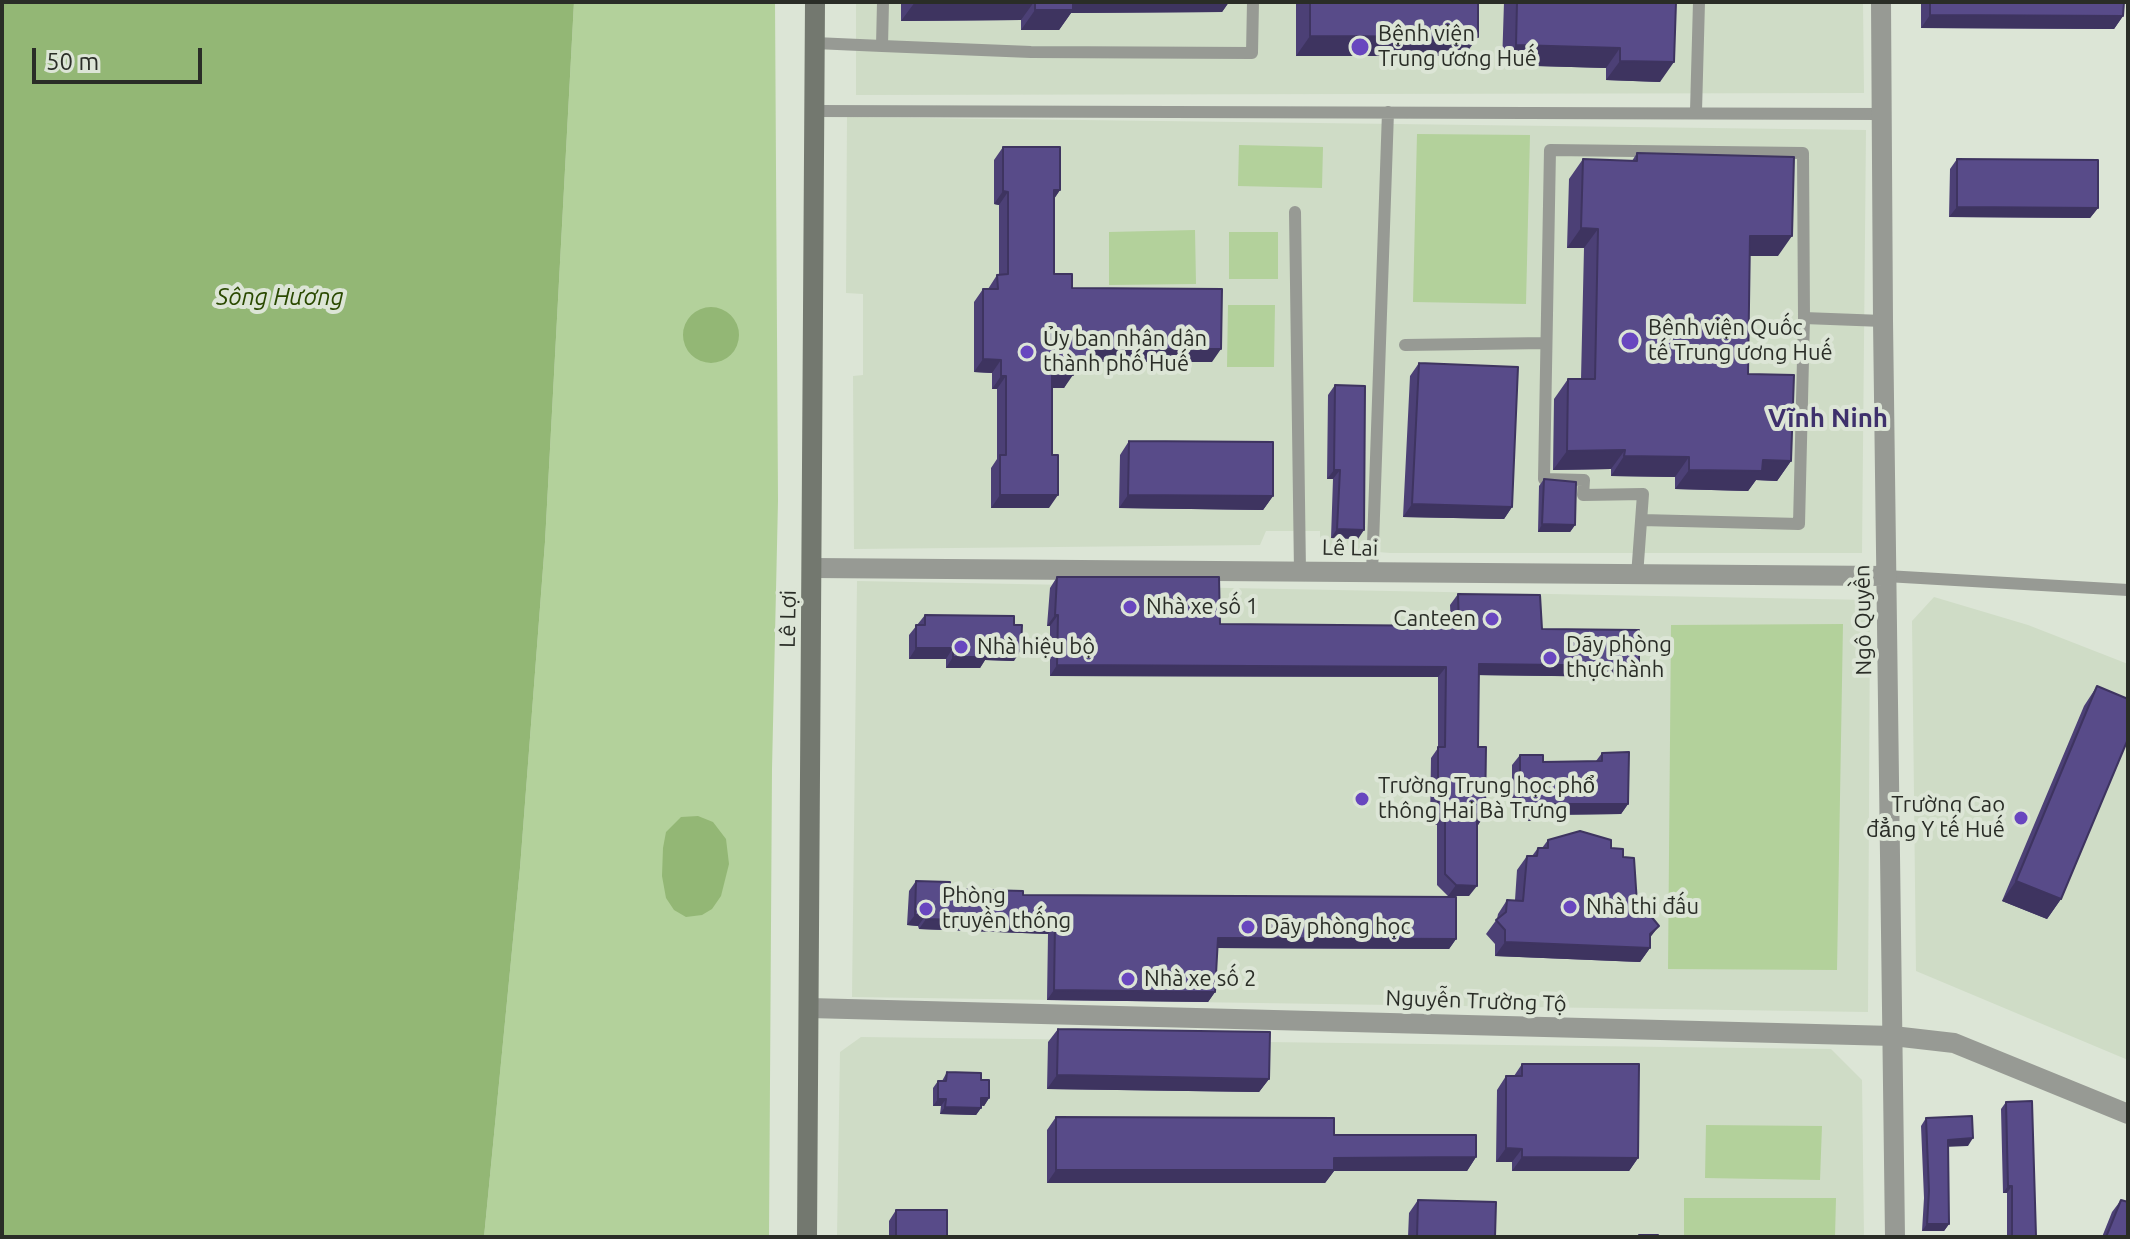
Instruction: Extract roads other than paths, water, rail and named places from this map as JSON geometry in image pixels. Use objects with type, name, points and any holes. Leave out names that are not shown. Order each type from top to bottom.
[{"type":"main road","name":"Lê Lợi","points":[[807,1237],[815,2]]},
{"type":"street","name":"Ngô Quyền","points":[[1881,2],[1895,1237]]},
{"type":"street","name":"Lê Lai","points":[[813,568],[1886,576]]},
{"type":"street","name":"Nguyễn Trường Tộ","points":[[809,1008],[1893,1036],[1954,1043],[2128,1114]]},
{"type":"lane","points":[[882,46],[883,2]]},
{"type":"lane","points":[[815,43],[1031,52],[1252,53],[1253,2]]},
{"type":"lane","points":[[1696,111],[1699,2]]},
{"type":"lane","points":[[816,111],[1696,111],[1883,114]]},
{"type":"lane","points":[[1372,573],[1388,112]]},
{"type":"lane","points":[[1637,576],[1643,494],[1583,495],[1584,480],[1544,479],[1550,150],[1803,153],[1804,318],[1799,524],[1642,520]]},
{"type":"lane","points":[[1295,212],[1300,572]]},
{"type":"lane","points":[[1804,318],[1883,321]]},
{"type":"lane","points":[[1405,345],[1546,343]]},
{"type":"lane","points":[[1886,576],[2128,590]]},
{"type":"water","name":"Sông Hương","points":[[2,2],[574,2],[545,542],[520,868],[484,1237],[2,1237]]},
{"type":"water","points":[[711,307],[731,315],[739,335],[731,355],[711,363],[691,355],[683,335],[691,315]]},
{"type":"water","points":[[698,816],[713,822],[726,839],[729,864],[721,896],[712,909],[702,915],[686,917],[674,910],[666,898],[662,876],[663,848],[666,832],[681,817]]},
{"type":"place","name":"Bệnh viện Trung ương Huế","points":[[1360,47]]},
{"type":"place","name":"Bệnh viện Quốc tế Trung ương Huế","points":[[1630,341]]},
{"type":"place","name":"Ủy ban nhân dân thành phố Huế","points":[[1027,352]]},
{"type":"place","name":"Nhà xe số 1","points":[[1130,607]]},
{"type":"place","name":"Canteen","points":[[1492,619]]},
{"type":"place","name":"Nhà hiệu bộ","points":[[961,647]]},
{"type":"place","name":"Dãy phòng thực hành","points":[[1550,658]]},
{"type":"place","name":"Trường Trung học phổ thông Hai Bà Trưng","points":[[1362,799]]},
{"type":"place","name":"Trường Cao đẳng Y tế Huế","points":[[2021,818]]},
{"type":"place","name":"Nhà thi đấu","points":[[1570,907]]},
{"type":"place","name":"Phòng truyền thống","points":[[926,909]]},
{"type":"place","name":"Dãy phòng học","points":[[1248,927]]},
{"type":"place","name":"Nhà xe số 2","points":[[1128,979]]},
{"type":"district","name":"Vĩnh Ninh","points":[[1828,418]]}]
